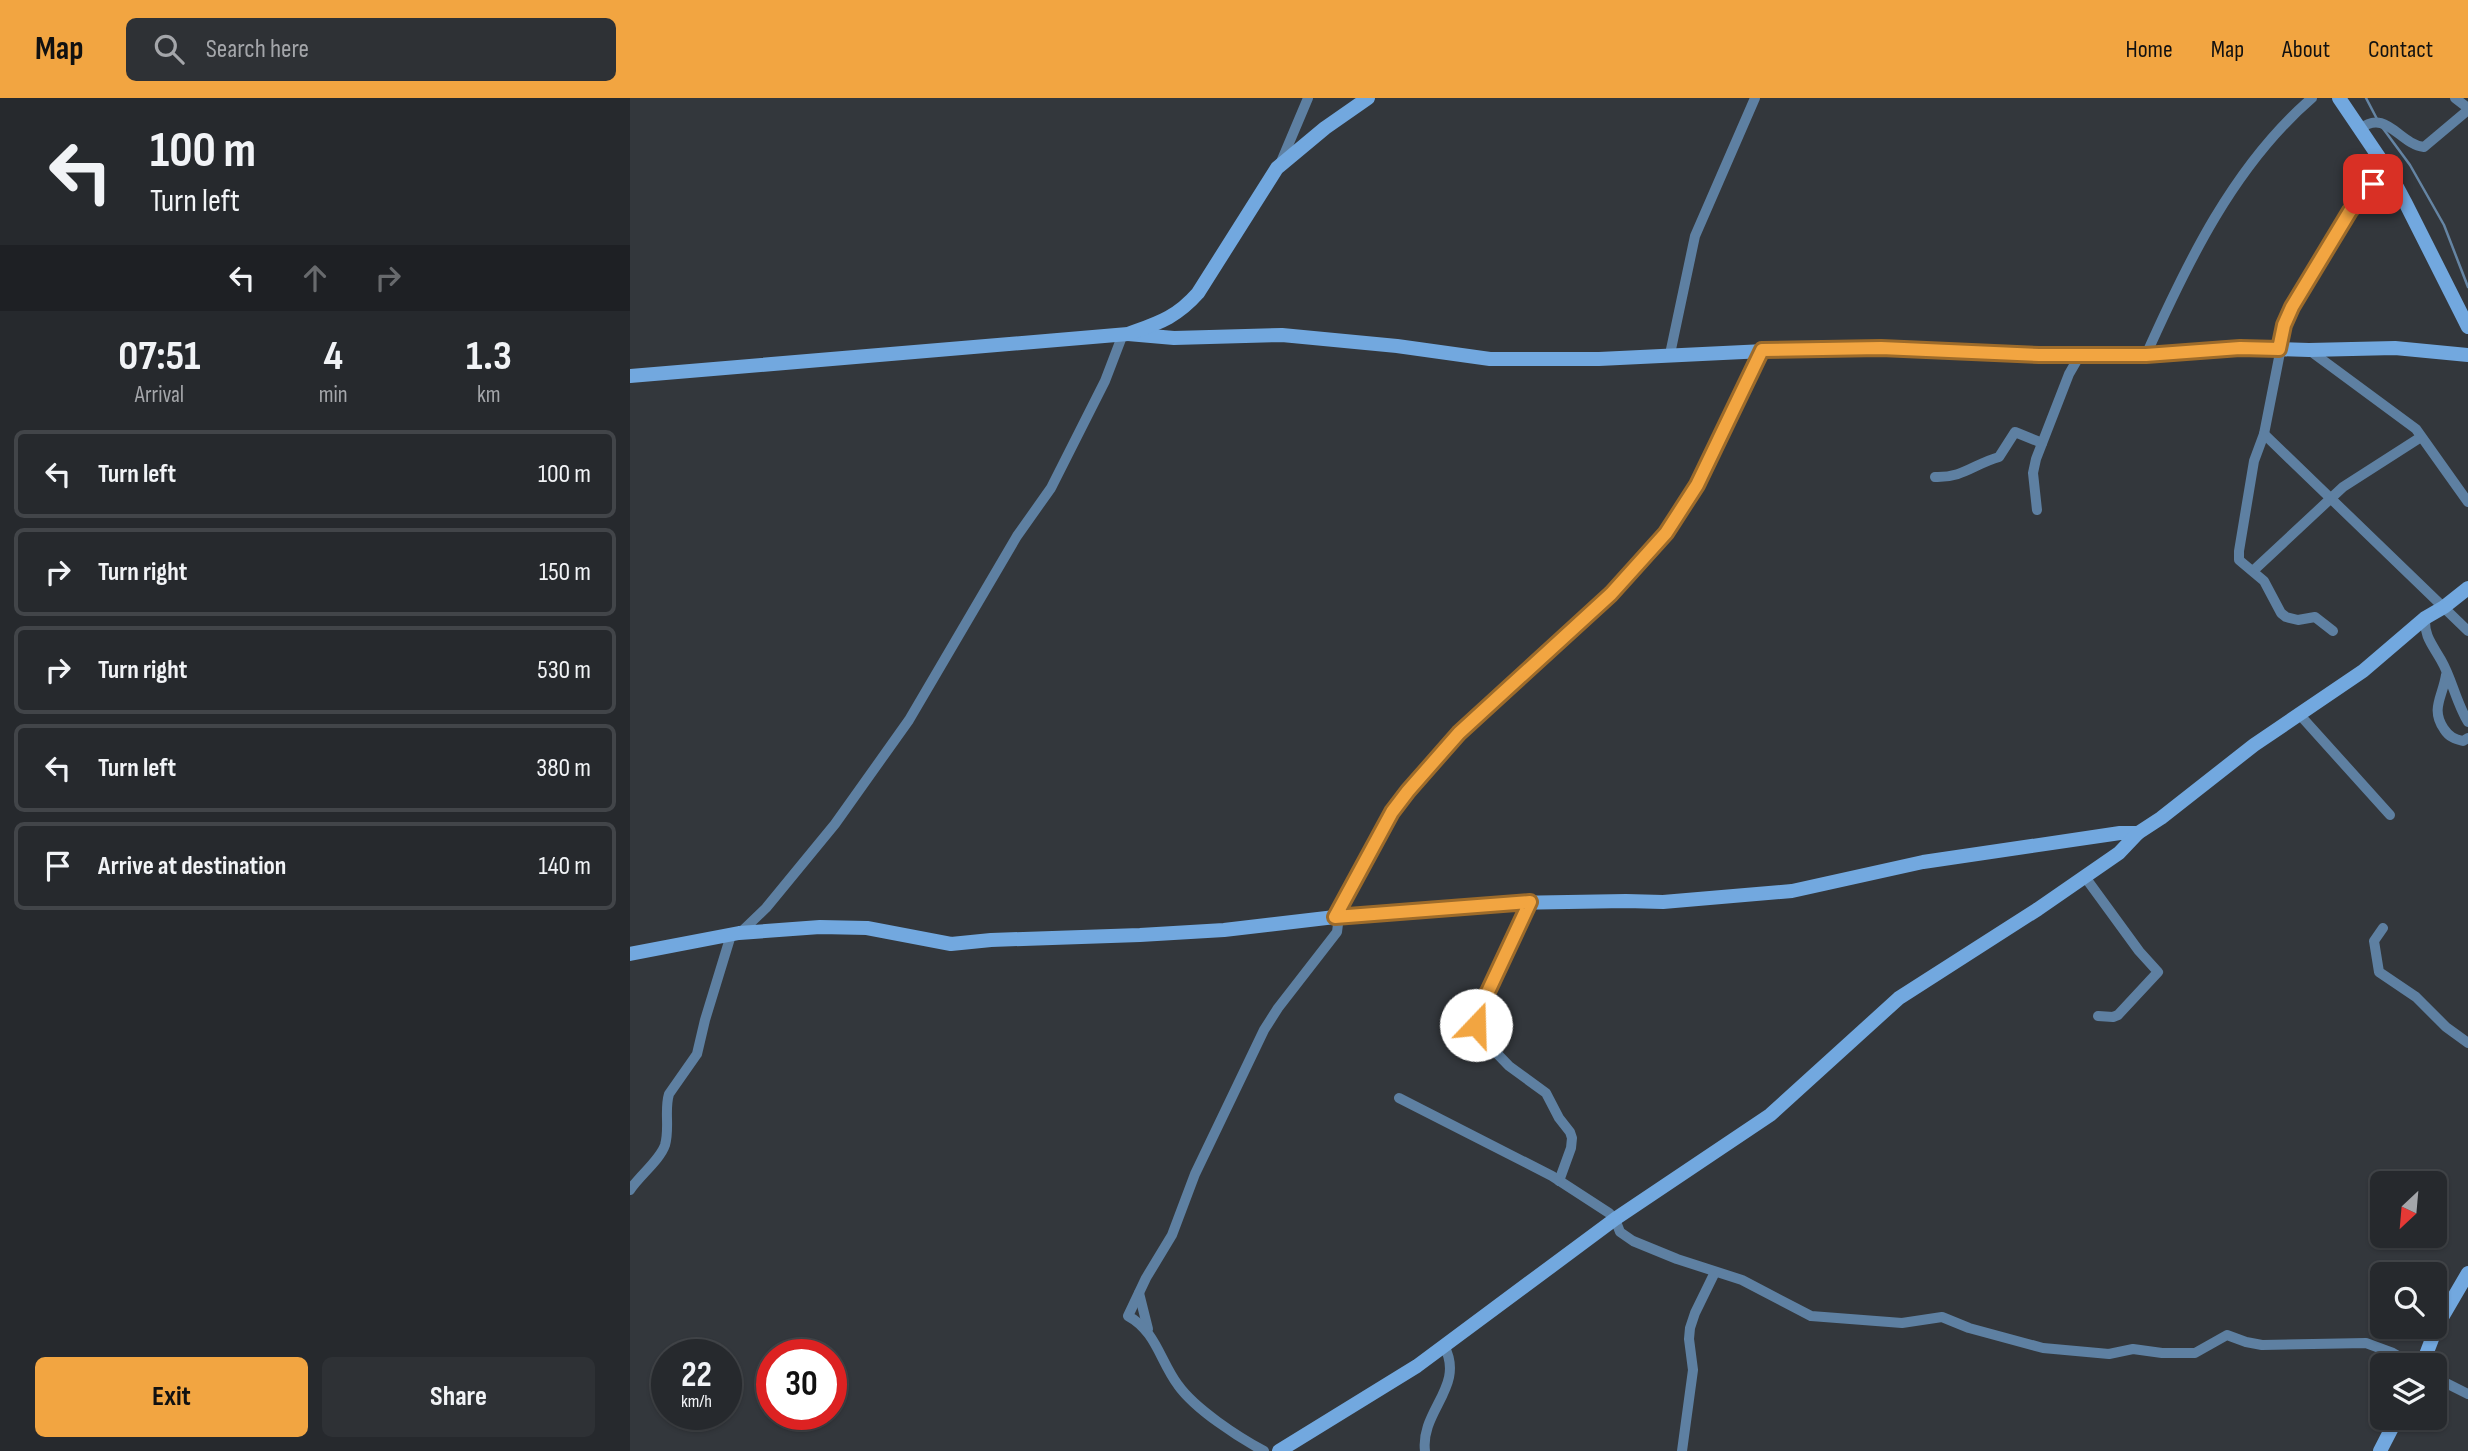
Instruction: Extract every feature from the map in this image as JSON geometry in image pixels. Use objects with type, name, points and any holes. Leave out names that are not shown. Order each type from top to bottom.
[{"type":"street","points":[[630,1191],[665,1146],[669,1094],[697,1054],[705,1020],[735,934],[766,908],[835,824],[909,720],[1017,536],[1051,488],[1105,382],[1125,334],[1174,316],[1189,303],[1280,165],[1308,98]]},
{"type":"street","points":[[1280,165],[1325,128],[1368,98]]},
{"type":"street","points":[[1670,354],[1695,236],[1755,98]]},
{"type":"street","points":[[2146,355],[2197,251],[2232,191],[2256,157],[2312,98]]},
{"type":"street","points":[[2339,98],[2389,172],[2468,327]]},
{"type":"street","points":[[2360,129],[2371,122],[2388,124],[2414,146],[2424,147],[2468,109],[2455,98]]},
{"type":"street","points":[[2333,631],[2315,617],[2298,620],[2286,617],[2269,588],[2238,556],[2254,461],[2264,433],[2284,325],[2350,211],[2373,184],[2389,172]]},
{"type":"street","points":[[630,376],[1125,334],[1174,338],[1296,336],[1490,359],[1599,359],[1762,350],[1881,348],[2080,355],[2146,355],[2240,348],[2395,348],[2468,355]]},
{"type":"street","points":[[1335,917],[1392,812],[1408,791],[1459,733],[1611,594],[1666,533],[1697,485],[1762,350]]},
{"type":"street","points":[[2309,350],[2408,422],[2468,502]]},
{"type":"street","points":[[2037,510],[2033,473],[2069,374],[2080,355]]},
{"type":"street","points":[[1935,477],[1961,475],[1999,457],[2015,432],[2042,443]]},
{"type":"street","points":[[2264,433],[2468,631]]},
{"type":"street","points":[[2254,570],[2355,479],[2421,437]]},
{"type":"street","points":[[1279,1451],[1407,1372],[1615,1219],[1770,1115],[1899,998],[2119,853],[2138,833],[2299,714],[2363,671],[2425,618],[2468,588]]},
{"type":"street","points":[[2425,618],[2424,629],[2428,641],[2441,660],[2453,695],[2468,722]]},
{"type":"street","points":[[2446,675],[2437,705],[2439,721],[2455,740],[2463,741],[2468,738]]},
{"type":"street","points":[[2299,714],[2390,815]]},
{"type":"street","points":[[630,954],[735,934],[820,926],[854,927],[951,944],[1181,933],[1335,917],[1530,902],[1644,902],[1792,891],[1923,862],[2120,833],[2138,833]]},
{"type":"street","points":[[2085,877],[2139,951],[2158,972],[2118,1015],[2098,1016]]},
{"type":"street","points":[[1530,902],[1478,1013],[1476,1025],[1484,1040],[1510,1066],[1546,1093],[1570,1132],[1571,1148],[1559,1181]]},
{"type":"street","points":[[1264,1451],[1194,1403],[1180,1388],[1150,1333],[1128,1316],[1172,1235],[1195,1174],[1264,1030],[1337,932],[1335,917]]},
{"type":"street","points":[[2383,928],[2374,941],[2379,972],[2416,997],[2446,1027],[2468,1043]]},
{"type":"street","points":[[1399,1098],[1559,1181],[1615,1219],[1620,1232],[1633,1241],[1753,1285],[1811,1316],[1902,1323],[1942,1317],[1969,1328],[2043,1348],[2109,1354],[2133,1349],[2162,1353],[2195,1353],[2227,1335],[2263,1345],[2365,1343],[2393,1353]]},
{"type":"street","points":[[1682,1451],[1693,1370],[1690,1328],[1715,1272]]},
{"type":"street","points":[[2427,1353],[2437,1326],[2468,1273]]},
{"type":"street","points":[[1425,1451],[1427,1431],[1448,1381],[1451,1360],[1444,1346]]},
{"type":"street","points":[[2447,1384],[2468,1394]]},
{"type":"street","points":[[2381,1451],[2391,1430]]},
{"type":"waterway","points":[[2366,98],[2377,119]]},
{"type":"waterway","points":[[2382,127],[2410,165],[2444,225],[2468,287]]},
{"type":"route","points":[[1476,1025],[1478,1013],[1530,902],[1335,917],[1392,812],[1408,791],[1459,733],[1611,594],[1666,533],[1697,485],[1762,350],[1881,348],[2039,355],[2146,355],[2240,348],[2279,349],[2284,325],[2292,307],[2350,211],[2373,184]]}]
